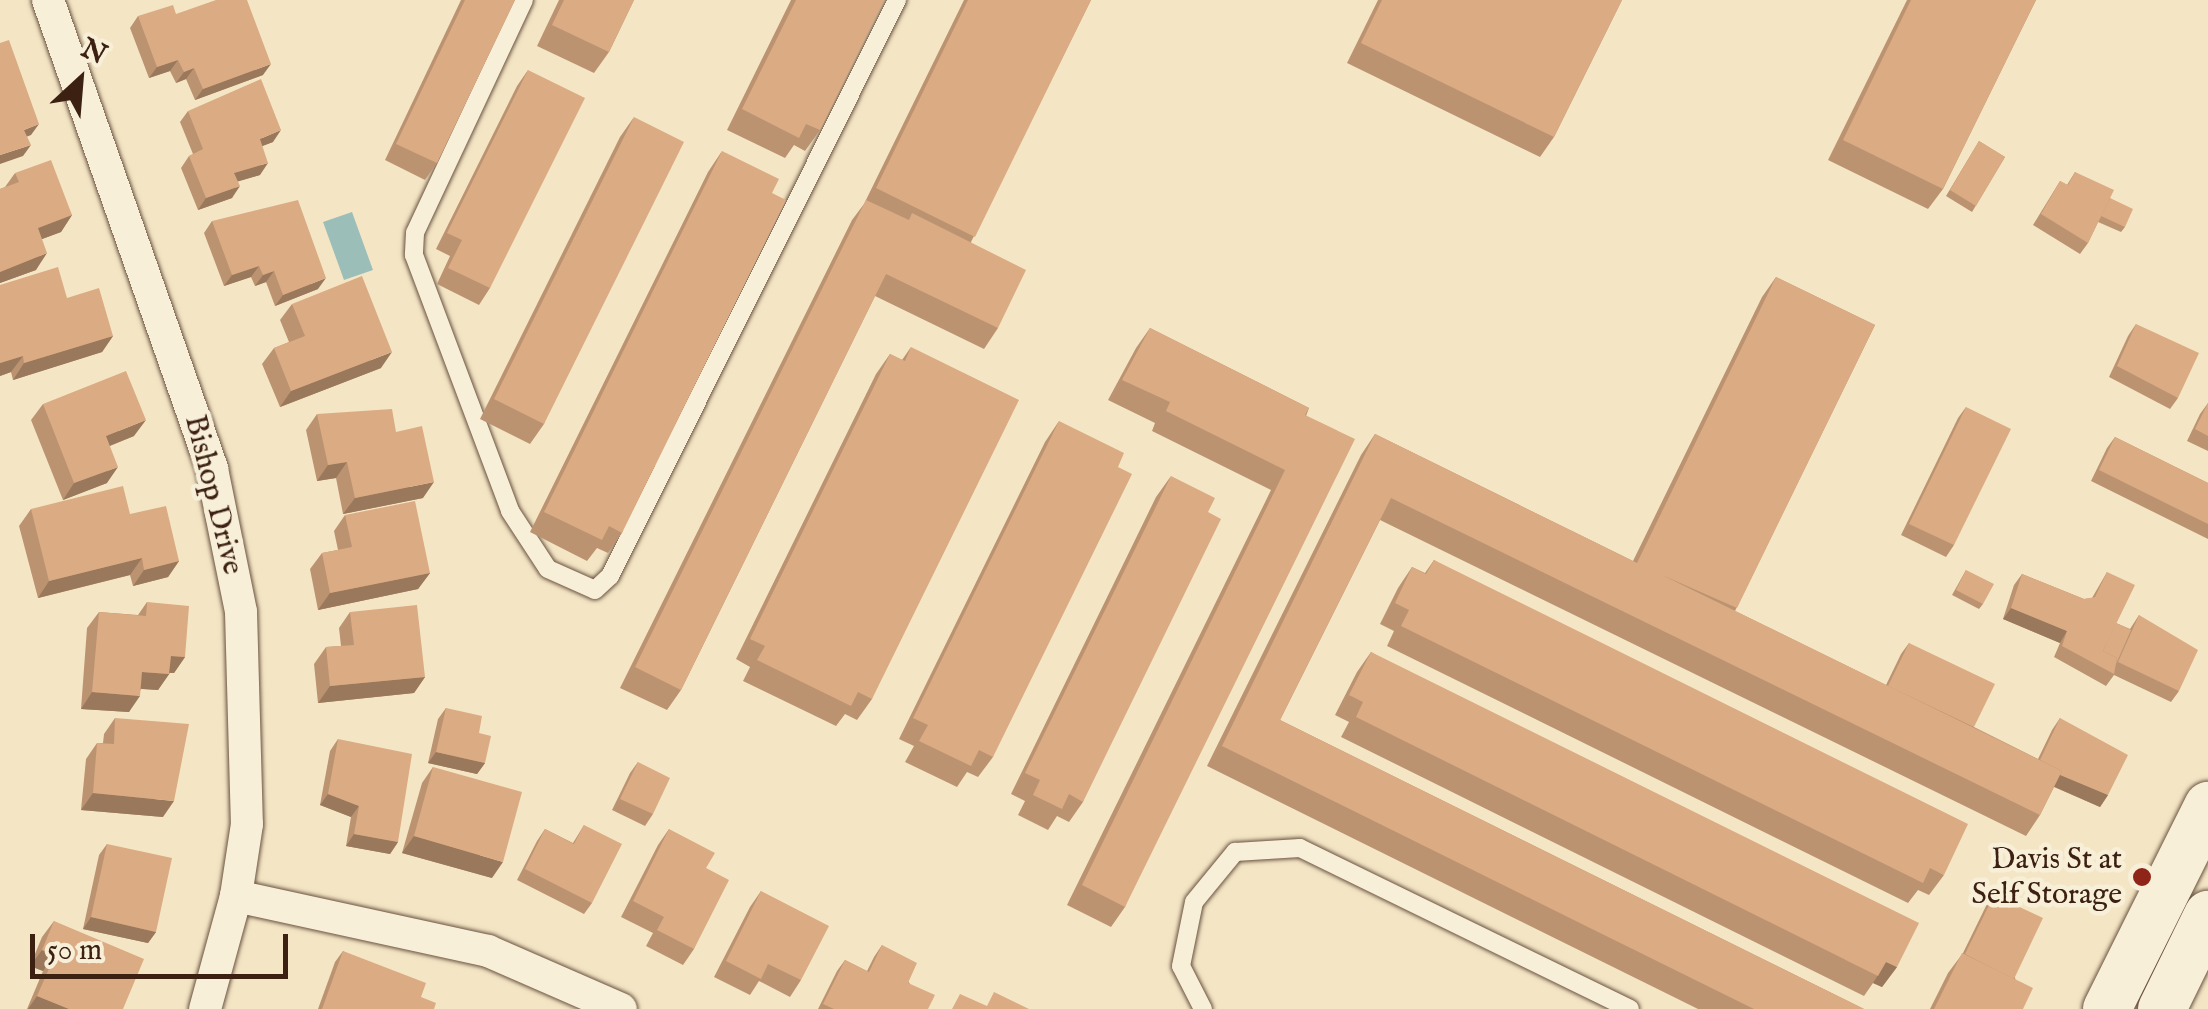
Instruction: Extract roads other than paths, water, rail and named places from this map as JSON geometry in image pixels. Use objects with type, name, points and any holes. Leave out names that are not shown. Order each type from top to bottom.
[{"type":"street","name":"Bishop Drive","points":[[48,0],[212,468],[241,612],[248,722],[246,824],[236,896],[205,1009]]},
{"type":"street","points":[[2107,1009],[2208,806]]},
{"type":"street","points":[[236,896],[488,951],[620,1009]]},
{"type":"street","points":[[2162,1009],[2208,915]]},
{"type":"lane","points":[[524,0],[415,234],[414,255],[510,511],[548,569],[595,590],[610,576],[897,0]]},
{"type":"lane","points":[[1203,1009],[1181,966],[1194,902],[1236,852],[1300,848],[1630,1009]]},
{"type":"water","points":[[352,212],[373,270],[344,280],[323,222]]},
{"type":"place","name":"Davis St at Self Storage","points":[[2142,877]]}]
